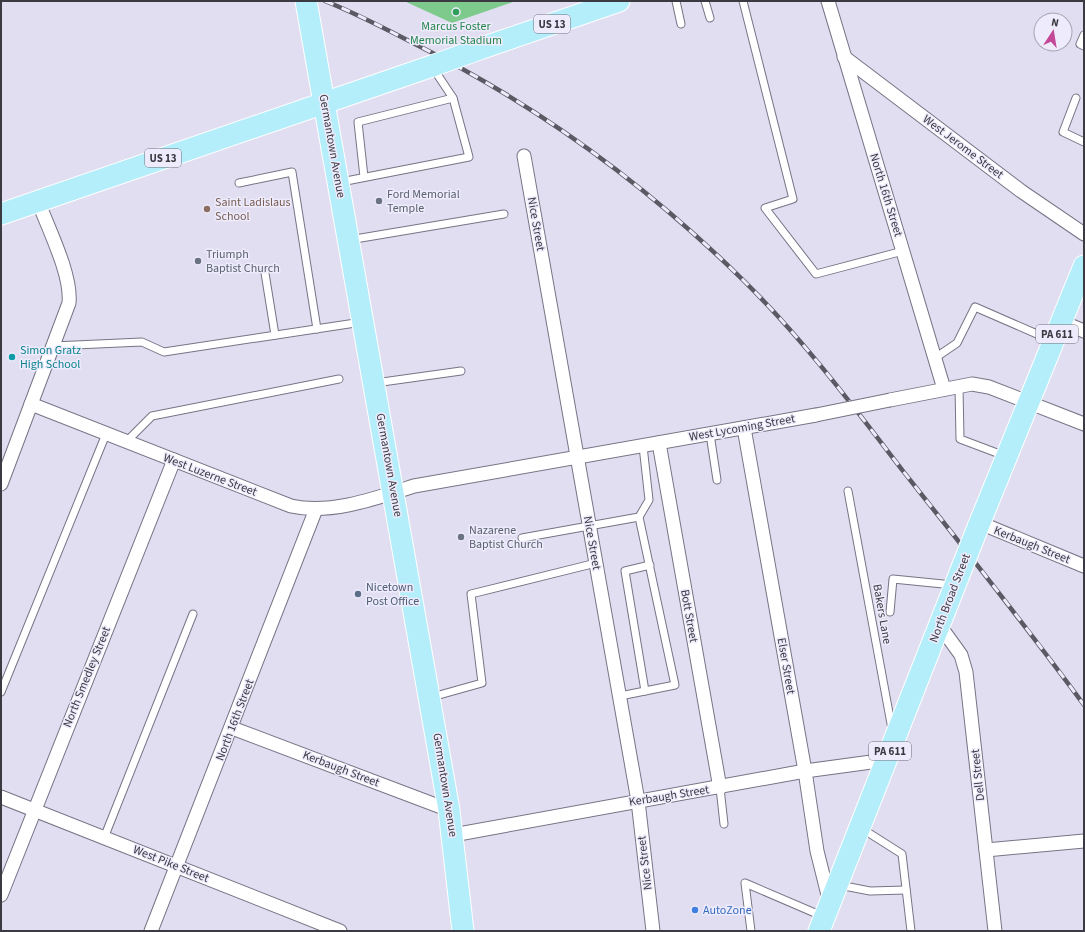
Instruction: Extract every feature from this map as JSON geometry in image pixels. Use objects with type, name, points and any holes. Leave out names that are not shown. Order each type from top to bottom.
[{"type":"main road","name":"US 13","points":[[1,214],[619,1]]},
{"type":"main road","name":"Germantown Avenue","points":[[307,6],[430,698],[453,835],[464,931]]},
{"type":"main road","name":"North Broad Street","points":[[827,909],[979,525],[1084,266]]},
{"type":"street","name":"North 16th Street","points":[[828,1],[944,389]]},
{"type":"street","name":"West Jerome Street","points":[[844,57],[1021,191],[1084,234]]},
{"type":"street","name":"Nice Street","points":[[524,156],[638,801],[653,931]]},
{"type":"street","points":[[1,484],[68,308],[70,297],[63,266],[38,201]]},
{"type":"street","points":[[1062,322],[1084,331]]},
{"type":"street","name":"West Lycoming Street","points":[[394,492],[414,486],[816,415],[972,384],[989,387],[1084,424]]},
{"type":"street","name":"West Luzerne Street","points":[[31,404],[291,506],[303,509],[316,509],[371,500],[394,492]]},
{"type":"street","name":"Elser Street","points":[[744,428],[805,771],[827,909]]},
{"type":"street","name":"Bott Street","points":[[658,443],[720,788]]},
{"type":"street","name":"North Smedley Street","points":[[1,895],[174,460]]},
{"type":"street","name":"North 16th Street","points":[[151,931],[232,728],[316,509]]},
{"type":"street","name":"Kerbaugh Street","points":[[979,525],[1084,566]]},
{"type":"street","name":"Dell Street","points":[[940,626],[961,655],[966,672],[995,931]]},
{"type":"street","name":"Kerbaugh Street","points":[[232,728],[449,810]]},
{"type":"street","name":"Kerbaugh Street","points":[[453,835],[638,801],[720,788],[805,771],[886,760]]},
{"type":"street","name":"West Pike Street","points":[[1,797],[177,867],[316,927],[340,931]]},
{"type":"street","points":[[986,850],[1084,841]]},
{"type":"lane","points":[[676,1],[681,24]]},
{"type":"lane","points":[[705,1],[710,18]]},
{"type":"lane","points":[[743,1],[793,199],[765,208],[816,274],[903,252]]},
{"type":"lane","points":[[1084,35],[1080,44],[1084,46]]},
{"type":"lane","points":[[339,182],[469,157],[453,98],[432,66]]},
{"type":"lane","points":[[364,177],[358,122],[453,98]]},
{"type":"lane","points":[[1076,98],[1063,132],[1084,142]]},
{"type":"lane","points":[[239,183],[292,172],[317,328]]},
{"type":"lane","points":[[349,240],[504,214]]},
{"type":"lane","points":[[265,273],[275,335]]},
{"type":"lane","points":[[935,358],[957,343],[975,307],[1054,341]]},
{"type":"lane","points":[[53,346],[142,342],[164,352],[364,322]]},
{"type":"lane","points":[[375,383],[461,370]]},
{"type":"lane","points":[[126,442],[152,416],[339,379]]},
{"type":"lane","points":[[959,387],[960,438],[1007,457]]},
{"type":"lane","points":[[1,692],[106,434]]},
{"type":"lane","points":[[710,434],[717,480]]},
{"type":"lane","points":[[620,696],[675,685],[639,517],[649,500],[643,446]]},
{"type":"lane","name":"Bakers Lane","points":[[848,491],[894,741]]},
{"type":"lane","points":[[522,538],[639,517]]},
{"type":"lane","points":[[430,698],[482,683],[471,594],[596,563]]},
{"type":"lane","points":[[645,691],[626,571],[650,565]]},
{"type":"lane","points":[[890,612],[893,579],[958,578]]},
{"type":"lane","points":[[104,838],[193,614]]},
{"type":"lane","points":[[720,788],[724,824]]},
{"type":"lane","points":[[860,827],[902,854],[911,931]]},
{"type":"lane","points":[[751,931],[745,883],[827,909],[870,891],[906,890]]},
{"type":"green space","name":"Marcus Foster Memorial Stadium","points":[[404,1],[516,1],[452,23]]},
{"type":"railway","points":[[325,1],[368,20],[457,66],[501,91],[545,119],[628,179],[707,245],[766,303],[827,373],[995,587],[1084,705]]},
{"type":"place","name":"Marcus Foster Memorial Stadium","points":[[456,12]]},
{"type":"place","name":"Ford Memorial Temple","points":[[379,201]]},
{"type":"place","name":"Saint Ladislaus School","points":[[207,209]]},
{"type":"place","name":"Triumph Baptist Church","points":[[198,261]]},
{"type":"place","name":"Simon Gratz High School","points":[[12,357]]},
{"type":"place","name":"Nazarene Baptist Church","points":[[461,537]]},
{"type":"place","name":"Nicetown Post Office","points":[[358,594]]},
{"type":"place","name":"AutoZone","points":[[695,910]]}]
